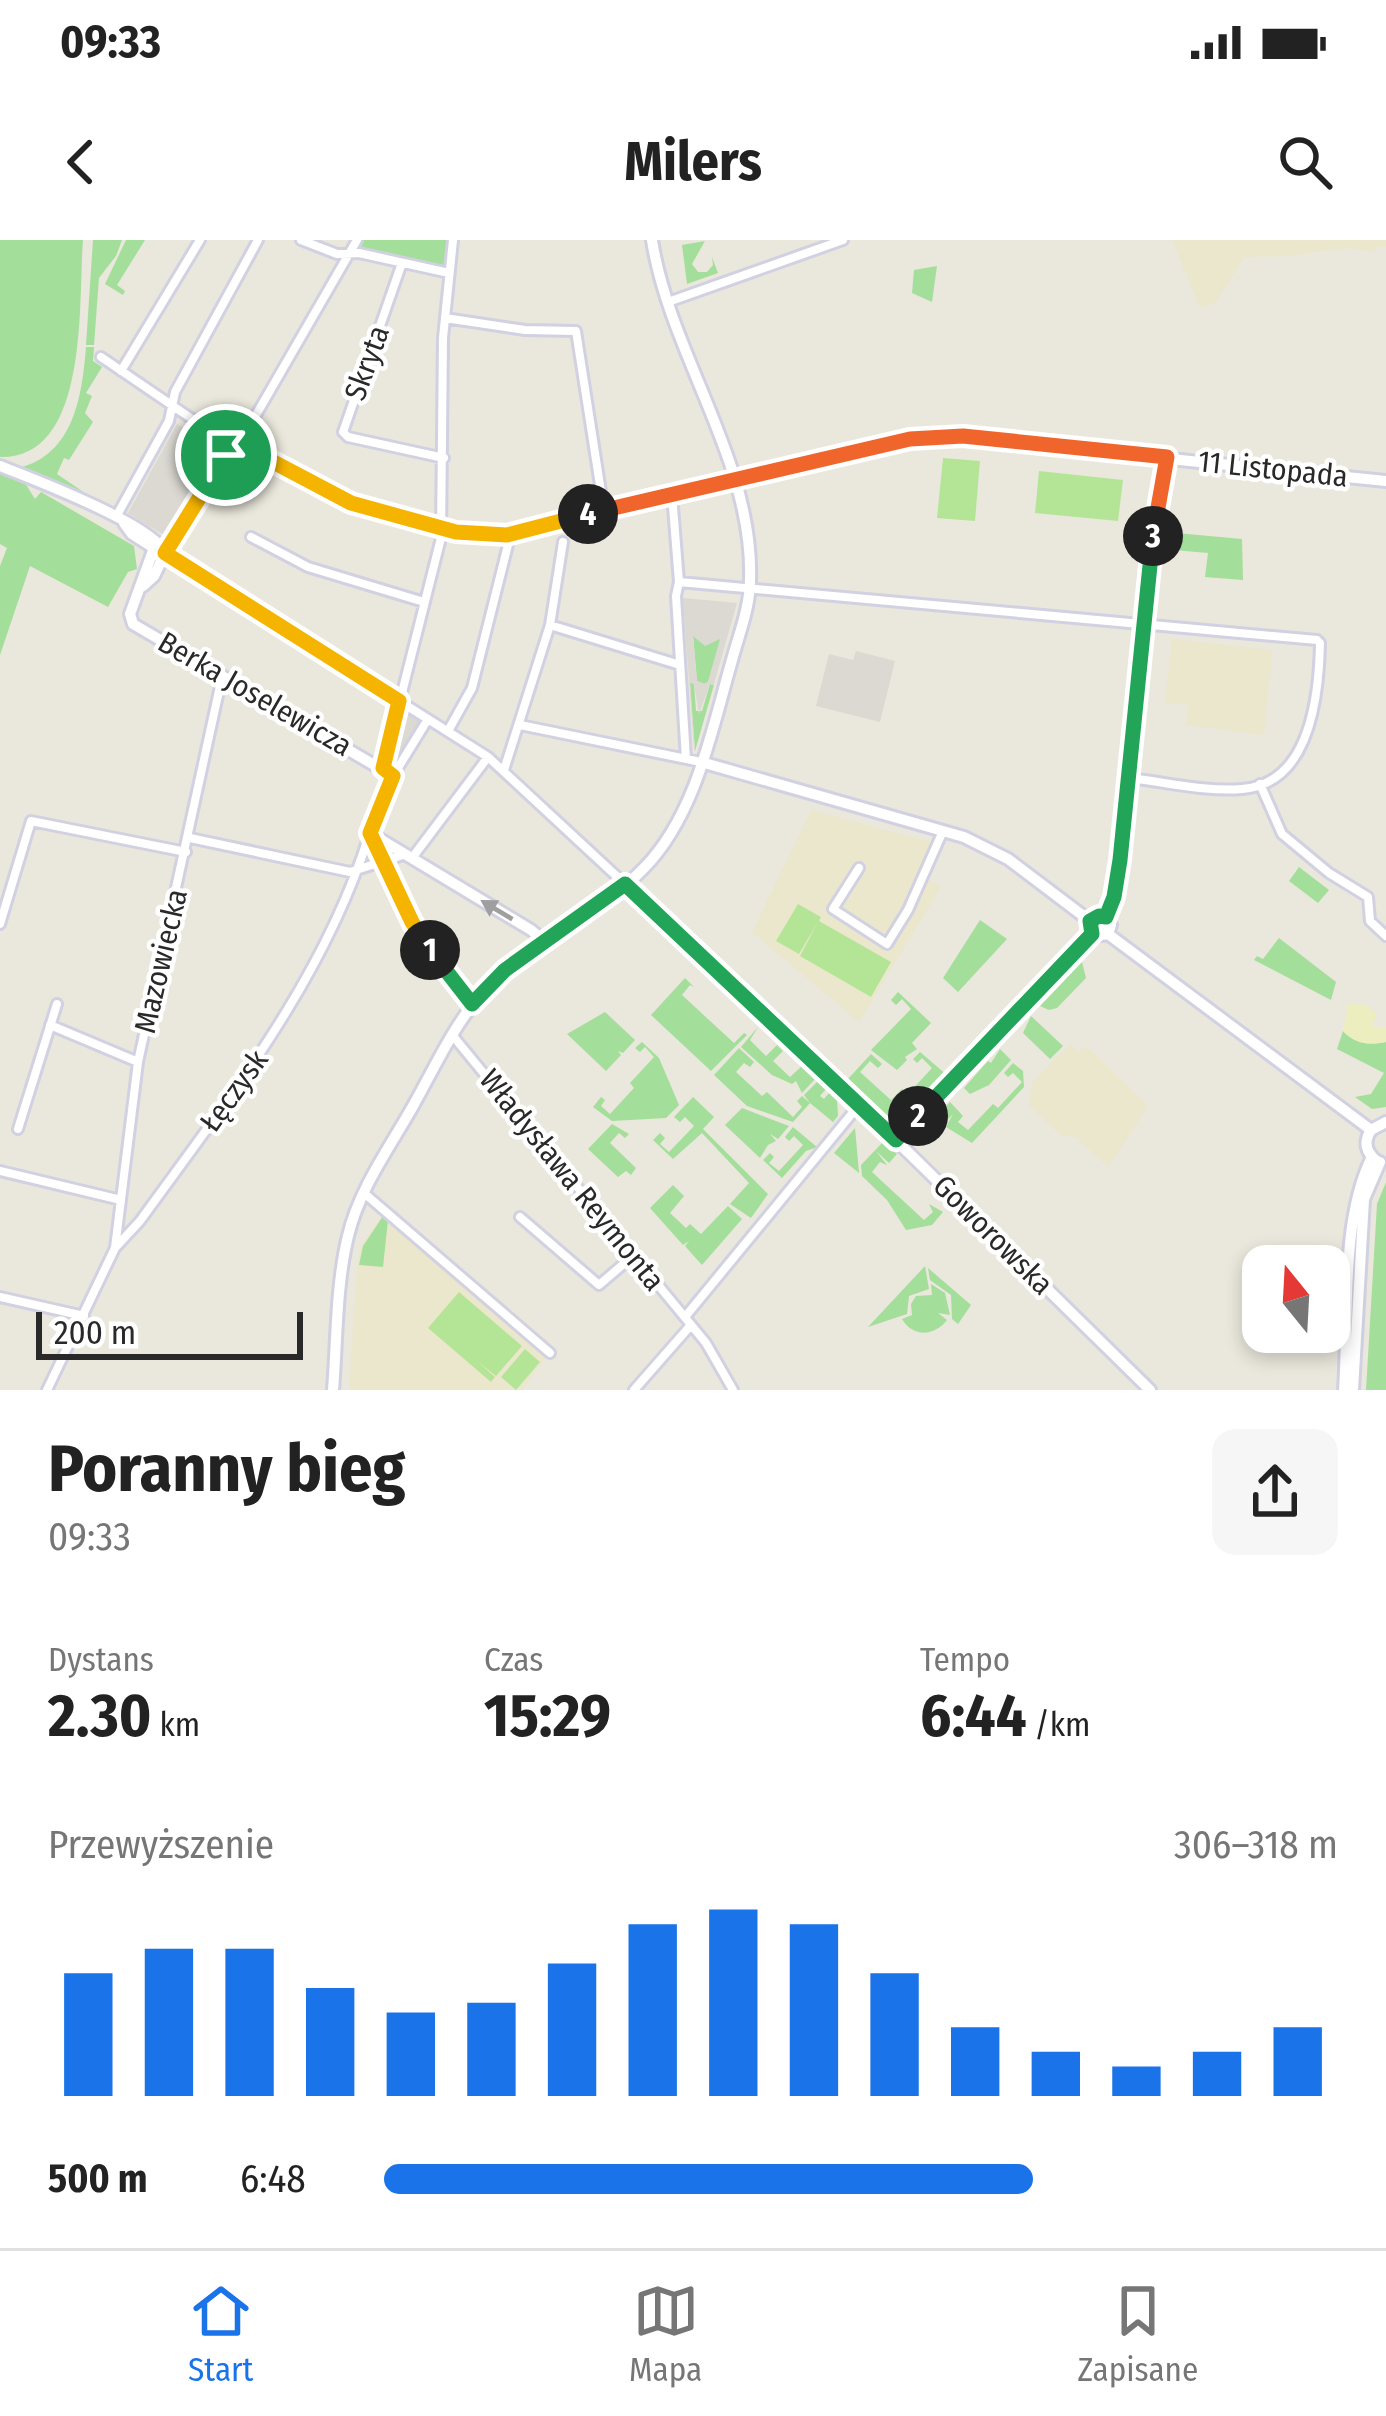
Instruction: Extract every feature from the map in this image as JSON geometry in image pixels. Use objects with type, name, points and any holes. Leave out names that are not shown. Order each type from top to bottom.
[{"type":"street","points":[[121,371],[200,240]]},
{"type":"street","points":[[120,521],[169,421],[172,405],[258,240]]},
{"type":"street","points":[[301,240],[348,255],[449,273]]},
{"type":"street","points":[[159,550],[242,437],[357,240]]},
{"type":"street","points":[[388,772],[399,701],[441,529],[445,318],[453,240]]},
{"type":"street","points":[[333,1390],[344,1253],[364,1193],[472,1004],[505,970],[643,869],[673,828],[701,762],[750,590],[749,545],[734,482],[667,303],[652,240]]},
{"type":"street","points":[[667,303],[843,240]]},
{"type":"street","name":"Skryta","points":[[402,262],[343,432],[443,458]]},
{"type":"street","points":[[445,318],[506,328],[577,331],[604,511]]},
{"type":"street","points":[[101,357],[223,440],[226,455]]},
{"type":"street","name":"11 Listopada","points":[[734,482],[937,436],[1386,481]]},
{"type":"street","points":[[242,437],[245,447],[338,498],[441,529],[511,533],[734,482]]},
{"type":"street","points":[[1106,917],[1114,897],[1160,479],[1167,457]]},
{"type":"street","points":[[0,466],[138,526],[159,540],[159,550]]},
{"type":"street","points":[[668,496],[679,582],[686,759]]},
{"type":"street","points":[[448,731],[472,688],[511,533]]},
{"type":"street","points":[[251,537],[308,567],[424,602]]},
{"type":"street","points":[[504,770],[550,625],[563,542]]},
{"type":"street","points":[[159,550],[488,758],[625,884]]},
{"type":"street","name":"Berka Joselewicza","points":[[159,550],[130,618],[133,624],[388,772]]},
{"type":"street","points":[[679,582],[1317,640],[1321,648],[1306,737],[1285,767],[1260,784],[1239,789],[1129,778]]},
{"type":"street","points":[[550,625],[680,664]]},
{"type":"street","name":"Mazowiecka","points":[[115,1248],[139,1061],[222,677]]},
{"type":"street","points":[[388,772],[428,719]]},
{"type":"street","points":[[520,725],[701,762],[944,830],[1008,859],[1091,928],[1100,938],[1111,925],[1106,917],[1099,916],[1091,928],[896,1140]]},
{"type":"street","points":[[190,838],[358,871],[407,857],[488,758]]},
{"type":"street","name":"Łęczysk","points":[[47,1390],[115,1248],[140,1221],[274,1035],[358,871],[388,772]]},
{"type":"street","points":[[1260,784],[1278,829],[1329,873],[1368,896],[1372,926],[1386,936]]},
{"type":"street","points":[[0,924],[31,821],[186,852]]},
{"type":"street","points":[[859,868],[833,909],[887,944],[944,830]]},
{"type":"street","points":[[370,833],[544,941]]},
{"type":"street","points":[[370,833],[420,937],[472,1004]]},
{"type":"street","points":[[642,902],[643,869]]},
{"type":"street","name":"Goworowska","points":[[625,884],[896,1140],[1150,1390]]},
{"type":"street","points":[[1108,934],[1371,1130]]},
{"type":"street","points":[[18,1129],[57,1004]]},
{"type":"street","points":[[50,1025],[139,1061]]},
{"type":"street","name":"Władysława Reymonta","points":[[453,1036],[688,1321],[733,1390]]},
{"type":"street","points":[[634,1390],[859,1105]]},
{"type":"street","points":[[1379,1161],[1366,1140],[1371,1130],[1386,1122]]},
{"type":"street","points":[[1344,1390],[1353,1231],[1362,1178],[1379,1161]]},
{"type":"street","points":[[1353,1390],[1364,1199],[1379,1161]]},
{"type":"street","points":[[0,1171],[121,1200]]},
{"type":"street","points":[[364,1193],[550,1353]]},
{"type":"street","points":[[520,1217],[599,1285],[634,1255]]},
{"type":"street","points":[[0,1297],[84,1316]]},
{"type":"shaded area","points":[[1172,240],[1386,240],[1386,247],[1374,252],[1346,248],[1244,257],[1216,302],[1200,308]]},
{"type":"shaded area","points":[[177,424],[216,447],[164,535],[128,513]]},
{"type":"shaded area","points":[[683,598],[737,603],[714,685],[710,684],[699,714],[690,683],[694,750]],"holes":[[[693,636],[705,646],[720,639],[704,684],[697,681]]]},
{"type":"shaded area","points":[[1172,639],[1272,650],[1264,735],[1186,725],[1188,705],[1165,703]]},
{"type":"shaded area","points":[[856,651],[895,661],[880,722],[816,706],[829,654],[853,660]]},
{"type":"shaded area","points":[[403,710],[420,718],[421,724],[398,765],[392,765],[389,752],[395,756]]},
{"type":"shaded area","points":[[811,810],[942,845],[927,878],[941,887],[859,1022],[752,932]]},
{"type":"shaded area","points":[[1070,1044],[1079,1052],[1086,1046],[1148,1106],[1108,1167],[1076,1137],[1061,1136],[1029,1105],[1032,1082]]},
{"type":"shaded area","points":[[383,1215],[546,1357],[522,1390],[349,1390],[357,1265],[361,1245]]},
{"type":"green space","points":[[0,240],[83,240],[78,336],[64,406],[50,433],[29,451],[0,457]]},
{"type":"green space","points":[[93,240],[122,240],[99,278],[94,345],[86,345]]},
{"type":"green space","points":[[126,240],[145,240],[117,285],[125,291],[123,295],[105,284]]},
{"type":"green space","points":[[362,240],[449,240],[446,265],[435,268],[433,263],[366,249],[361,247]]},
{"type":"green space","points":[[705,241],[692,264],[698,272],[707,272],[712,257],[718,273],[687,284],[682,245]]},
{"type":"green space","points":[[937,266],[932,302],[912,293],[914,270]]},
{"type":"green space","points":[[86,347],[94,347],[93,361],[102,367],[86,393],[92,396],[85,413],[93,422],[57,474],[101,504],[19,468],[52,450],[72,421]]},
{"type":"green space","points":[[943,458],[980,461],[975,521],[937,518]]},
{"type":"green space","points":[[1039,471],[1123,480],[1118,521],[1035,513]]},
{"type":"green space","points":[[0,472],[25,483],[35,499],[41,492],[134,546],[137,569],[128,572],[108,607],[30,566],[0,655],[0,566],[7,548],[0,544]]},
{"type":"green space","points":[[1176,533],[1242,539],[1243,580],[1205,577],[1208,553],[1174,550]]},
{"type":"green space","points":[[693,635],[721,639],[704,684],[697,681]]},
{"type":"green space","points":[[690,682],[696,711],[702,711],[710,684],[714,685],[695,751]]},
{"type":"green space","points":[[1299,867],[1329,890],[1318,903],[1289,881]]},
{"type":"green space","points":[[798,904],[891,962],[871,997],[800,956],[818,922],[799,954],[776,941]]},
{"type":"green space","points":[[980,920],[1007,939],[958,992],[943,978]]},
{"type":"green space","points":[[1279,938],[1336,982],[1331,1000],[1254,960],[1257,956],[1263,959]]},
{"type":"green space","points":[[1082,962],[1086,978],[1057,1008],[1040,1006]]},
{"type":"green space","points":[[685,978],[694,987],[690,985],[682,995],[734,1043],[747,1035],[711,1071],[651,1015]]},
{"type":"green space","points":[[898,992],[931,1023],[912,1043],[917,1049],[897,1070],[871,1050],[911,1009],[902,999],[896,1005],[891,1000]]},
{"type":"green space","points":[[605,1012],[635,1040],[623,1053],[618,1051],[621,1055],[606,1071],[567,1034]]},
{"type":"green space","points":[[1031,1016],[1063,1046],[1050,1059],[1023,1033]]},
{"type":"green space","points":[[758,1027],[750,1040],[766,1056],[777,1045],[783,1051],[773,1061],[790,1077],[802,1066],[816,1078],[802,1093],[796,1081],[792,1084],[772,1075],[741,1047]]},
{"type":"green space","points":[[1343,1031],[1363,1041],[1386,1042],[1386,1107],[1372,1109],[1355,1097],[1371,1094],[1384,1073],[1337,1049]]},
{"type":"green space","points":[[642,1042],[659,1058],[679,1105],[666,1118],[612,1121],[593,1107],[601,1097],[605,1100],[601,1106],[610,1114],[634,1088],[630,1083],[654,1057],[645,1047],[640,1052],[635,1048]]},
{"type":"green space","points":[[739,1048],[754,1062],[750,1067],[744,1063],[736,1072],[762,1096],[767,1092],[793,1117],[802,1107],[797,1101],[802,1096],[810,1103],[793,1122],[747,1106],[714,1075]]},
{"type":"green space","points":[[1000,1049],[1011,1060],[989,1085],[970,1094],[964,1088]]},
{"type":"green space","points":[[920,1052],[948,1076],[941,1075],[942,1082],[904,1122],[895,1124],[847,1080],[871,1054],[882,1064],[878,1068],[870,1061],[860,1072],[891,1100],[902,1089],[908,1094],[932,1068],[922,1058],[917,1063],[913,1059]]},
{"type":"green space","points":[[1013,1063],[1023,1071],[1024,1087],[972,1143],[946,1127],[953,1114],[943,1125],[935,1118],[950,1102],[963,1116],[958,1122],[968,1130],[1022,1082],[1013,1073],[1008,1077],[1004,1073]]},
{"type":"green space","points":[[818,1081],[826,1089],[820,1096],[824,1099],[830,1092],[837,1098],[838,1116],[833,1122],[804,1095]]},
{"type":"green space","points":[[693,1097],[714,1117],[703,1129],[768,1194],[751,1218],[730,1204],[749,1183],[702,1133],[673,1159],[653,1140],[660,1133],[665,1138],[660,1144],[669,1152],[694,1126],[685,1117],[680,1122],[674,1117]]},
{"type":"green space","points":[[742,1108],[789,1126],[778,1139],[770,1134],[776,1141],[760,1158],[725,1125]]},
{"type":"green space","points":[[612,1124],[629,1134],[625,1138],[619,1133],[610,1143],[636,1168],[631,1175],[626,1171],[618,1177],[588,1149]]},
{"type":"green space","points":[[793,1127],[817,1147],[806,1151],[782,1178],[763,1160],[770,1153],[774,1157],[769,1163],[779,1171],[803,1145],[794,1136],[789,1141],[785,1137]]},
{"type":"green space","points":[[855,1128],[859,1172],[859,1173],[834,1153]]},
{"type":"green space","points":[[882,1143],[897,1154],[889,1163],[876,1151],[887,1165],[880,1162],[872,1172],[924,1220],[933,1212],[929,1204],[943,1212],[932,1225],[906,1230],[887,1200],[862,1176],[861,1165]]},
{"type":"green space","points":[[1386,1182],[1386,1390],[1366,1390],[1377,1204]]},
{"type":"green space","points":[[673,1185],[684,1196],[670,1213],[686,1228],[690,1224],[701,1234],[728,1206],[742,1219],[702,1265],[685,1246],[689,1241],[683,1245],[650,1208]]},
{"type":"green space","points":[[383,1216],[388,1220],[383,1267],[359,1265],[363,1246]]},
{"type":"green space","points":[[925,1266],[929,1289],[909,1296],[907,1314],[868,1327]]},
{"type":"green space","points":[[928,1268],[971,1305],[958,1324],[952,1319],[951,1295],[930,1280]]},
{"type":"green space","points":[[931,1284],[945,1293],[950,1315],[938,1313],[947,1320],[942,1325],[918,1332],[902,1319],[912,1315],[916,1296],[932,1295]]},
{"type":"green space","points":[[459,1292],[522,1346],[496,1376],[478,1362],[495,1377],[491,1382],[428,1328]]},
{"type":"green space","points":[[525,1349],[540,1362],[516,1390],[501,1377]]},
{"type":"sand","points":[[1348,1004],[1366,1005],[1377,1014],[1372,1027],[1386,1027],[1386,1042],[1363,1043],[1343,1031]]},
{"type":"route","points":[[963,436],[1167,457],[1152,544],[1120,860],[1106,917],[1090,921],[1092,934],[896,1140],[625,884],[505,970],[472,1004],[417,932],[370,833],[393,776],[383,768],[399,701],[165,553],[226,455],[242,437],[245,447],[351,503],[456,532],[502,535],[924,437],[963,436]]}]
